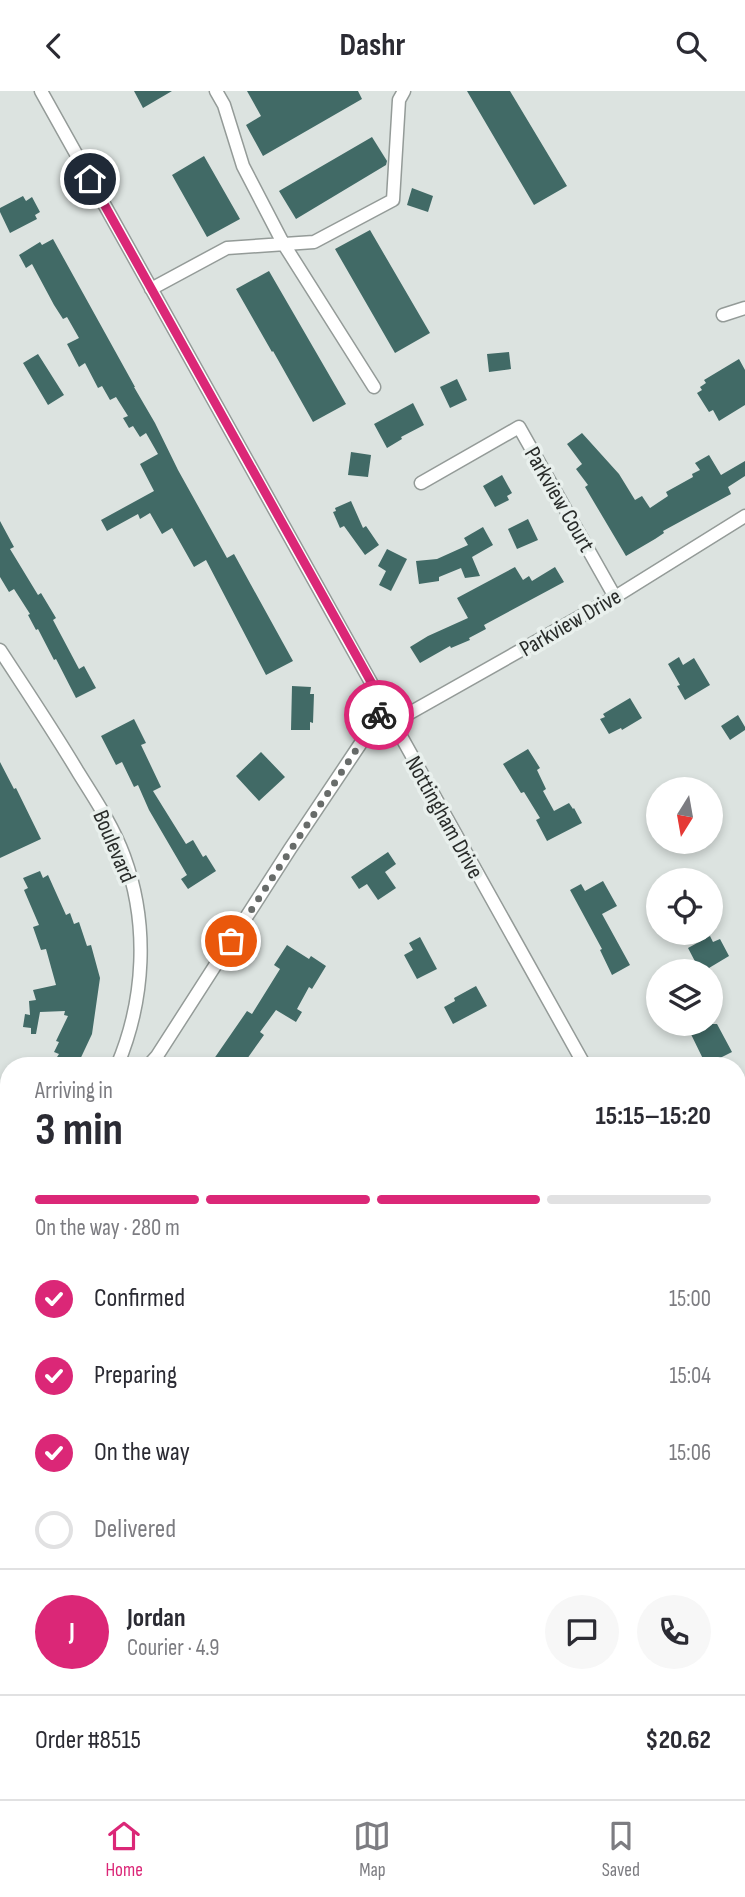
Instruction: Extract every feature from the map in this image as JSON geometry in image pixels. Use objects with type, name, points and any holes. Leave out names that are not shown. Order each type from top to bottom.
[{"type":"street","name":"Nottingham Drive","points":[[41,91],[580,1057]]},
{"type":"street","points":[[216,91],[224,105],[243,166],[283,243],[374,387]]},
{"type":"street","points":[[151,289],[227,248],[314,242],[393,200],[399,100],[404,91]]},
{"type":"street","points":[[723,316],[745,308]]},
{"type":"street","name":"Parkview Court","points":[[421,483],[519,427],[615,597]]},
{"type":"street","name":"Parkview Drive","points":[[392,723],[615,597],[745,516]]},
{"type":"street","name":"Boulevard","points":[[0,650],[108,820],[131,878],[139,923],[140,969],[133,1016],[120,1057]]},
{"type":"street","points":[[157,1057],[385,707]]},
{"type":"building","points":[[134,91],[172,91],[143,108]]},
{"type":"building","points":[[247,91],[358,91],[362,99],[263,156],[246,125],[261,116]]},
{"type":"building","points":[[467,91],[510,91],[567,186],[534,205]]},
{"type":"building","points":[[372,137],[387,161],[386,165],[296,219],[279,191]]},
{"type":"building","points":[[204,156],[240,219],[207,237],[172,175]]},
{"type":"building","points":[[412,188],[433,196],[428,212],[407,205]]},
{"type":"building","points":[[23,196],[26,201],[32,197],[40,212],[35,215],[37,219],[10,233],[0,208]]},
{"type":"building","points":[[370,230],[430,333],[395,353],[335,249]]},
{"type":"building","points":[[53,239],[227,558],[234,554],[293,661],[266,675],[206,560],[194,567],[172,528],[162,534],[150,513],[140,519],[138,514],[107,531],[101,520],[154,491],[140,464],[158,454],[146,433],[140,437],[133,426],[129,428],[123,418],[128,416],[116,397],[110,400],[102,386],[98,388],[85,363],[79,367],[67,344],[79,338],[67,317],[63,319],[54,305],[32,264],[26,268],[19,255],[40,242],[42,245]]},
{"type":"building","points":[[269,271],[346,404],[313,422],[236,289]]},
{"type":"building","points":[[509,352],[511,369],[489,372],[487,354]]},
{"type":"building","points":[[38,354],[64,395],[48,405],[23,363]]},
{"type":"building","points":[[739,359],[745,370],[745,405],[719,421],[713,410],[709,412],[697,393],[706,383],[704,380]]},
{"type":"building","points":[[457,379],[467,400],[450,408],[440,387]]},
{"type":"building","points":[[413,403],[424,425],[387,448],[374,424]]},
{"type":"building","points":[[582,433],[619,474],[635,500],[642,496],[650,508],[668,496],[666,492],[693,477],[692,474],[700,470],[695,463],[709,455],[721,475],[745,461],[745,476],[728,487],[731,494],[663,531],[664,533],[626,556],[585,487],[588,485],[576,469],[582,464],[567,444]]},
{"type":"building","points":[[351,452],[371,455],[368,477],[348,475]]},
{"type":"building","points":[[502,475],[512,493],[507,496],[509,500],[495,507],[483,486]]},
{"type":"building","points":[[351,501],[363,528],[366,526],[379,545],[365,555],[344,526],[340,528],[333,512],[336,511],[335,508]]},
{"type":"building","points":[[528,519],[538,540],[517,549],[508,529]]},
{"type":"building","points":[[0,521],[14,547],[10,549],[38,595],[41,593],[56,618],[53,620],[79,669],[84,666],[96,688],[76,698],[56,659],[54,660],[38,629],[36,630],[28,615],[30,614],[14,589],[9,592],[0,577]]},
{"type":"building","points":[[483,527],[493,545],[472,557],[480,576],[465,578],[461,568],[439,577],[439,581],[419,584],[416,561],[437,559],[468,545],[464,538]]},
{"type":"building","points":[[387,549],[407,559],[391,591],[379,585],[386,571],[378,566]]},
{"type":"building","points":[[515,567],[523,580],[529,576],[532,581],[555,567],[564,582],[484,625],[486,629],[469,638],[470,640],[451,648],[450,646],[420,663],[410,647],[468,618],[457,598]]},
{"type":"building","points":[[679,657],[683,665],[694,658],[710,685],[685,700],[668,664]]},
{"type":"building","points":[[292,686],[311,687],[310,694],[314,694],[313,723],[310,722],[310,730],[291,730]]},
{"type":"building","points":[[630,698],[642,718],[609,734],[600,719],[605,717],[603,714]]},
{"type":"building","points":[[738,715],[745,730],[730,740],[721,726]]},
{"type":"building","points":[[134,719],[146,743],[141,745],[161,787],[153,791],[186,844],[193,840],[216,871],[188,889],[181,879],[187,875],[149,810],[138,785],[134,787],[122,762],[116,765],[101,736]]},
{"type":"building","points":[[528,749],[540,768],[537,770],[546,789],[543,791],[554,811],[569,803],[582,823],[547,841],[536,820],[540,818],[503,764]]},
{"type":"building","points":[[261,752],[285,777],[259,801],[236,776]]},
{"type":"building","points":[[0,762],[41,839],[0,858]]},
{"type":"building","points":[[388,852],[396,864],[385,872],[396,888],[378,900],[367,884],[359,889],[351,877]]},
{"type":"building","points":[[40,871],[43,878],[48,875],[66,915],[70,913],[74,924],[79,922],[87,946],[91,945],[100,978],[92,1034],[81,1057],[57,1057],[59,1054],[54,1052],[59,1042],[56,1041],[68,1016],[64,1015],[65,1011],[40,1012],[36,1034],[31,1034],[31,1028],[23,1027],[25,1014],[30,1015],[29,1001],[36,1000],[33,990],[56,985],[46,949],[41,950],[33,927],[39,925],[24,890],[28,888],[23,878]]},
{"type":"building","points":[[603,881],[617,906],[602,914],[630,965],[612,975],[600,950],[602,949],[570,890],[581,884],[585,891]]},
{"type":"building","points":[[420,937],[437,969],[417,979],[404,955],[413,950],[409,943]]},
{"type":"building","points":[[287,945],[326,966],[312,989],[309,987],[297,1009],[302,1012],[296,1022],[276,1010],[260,1032],[264,1035],[248,1057],[215,1057],[247,1011],[252,1014],[280,969],[274,965]]},
{"type":"building","points":[[694,945],[723,945],[729,956],[723,960],[694,959],[688,948]]},
{"type":"building","points":[[476,986],[487,1006],[453,1024],[444,1007]]},
{"type":"building","points":[[723,1035],[732,1052],[722,1057],[702,1057],[692,1036]]},
{"type":"way so far","points":[[231,941],[379,715]]},
{"type":"route","points":[[90,179],[385,707],[379,715]]}]
